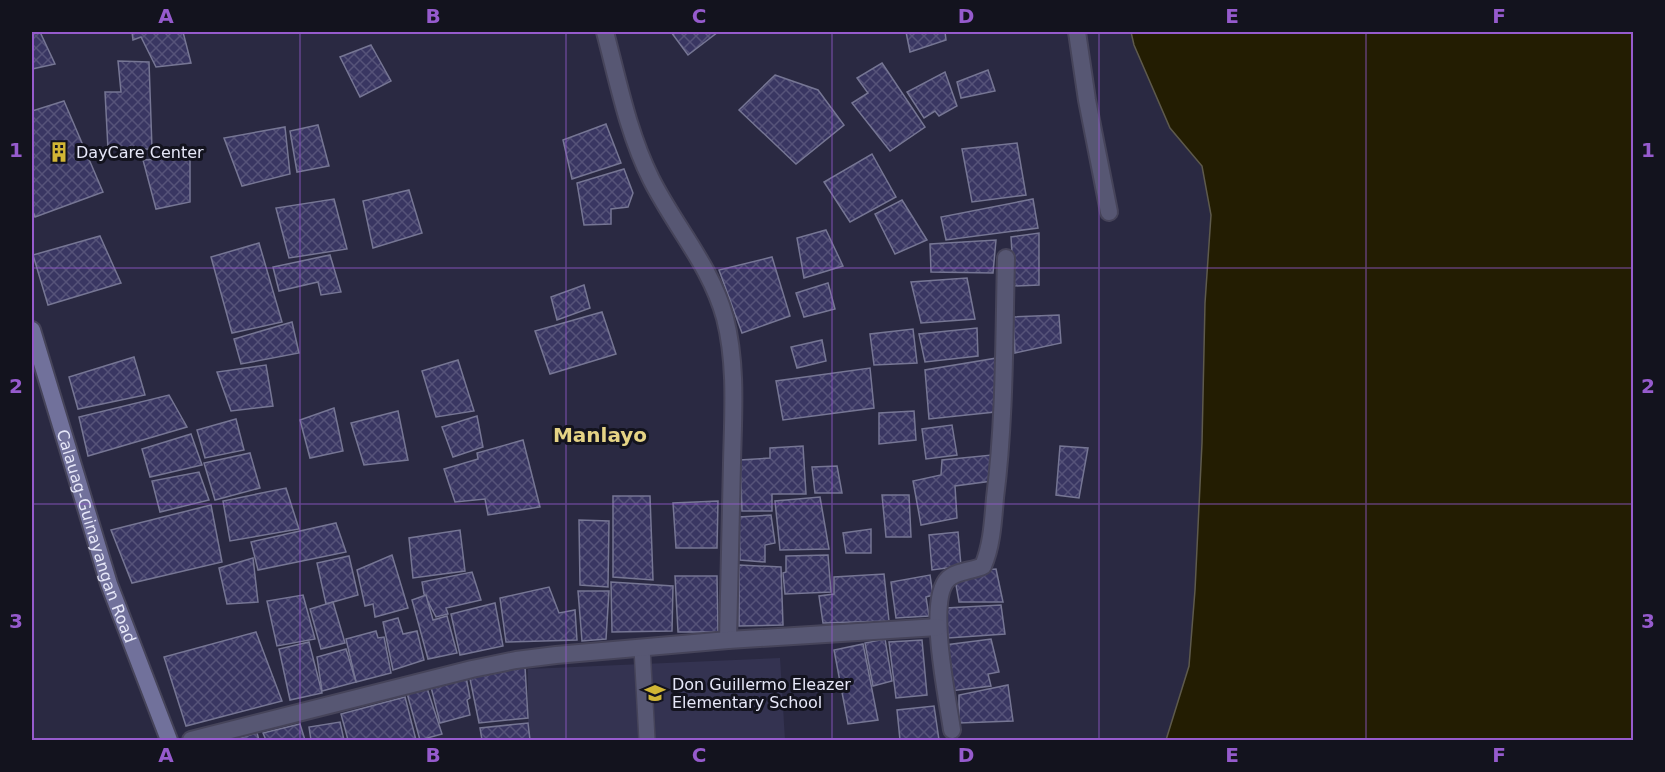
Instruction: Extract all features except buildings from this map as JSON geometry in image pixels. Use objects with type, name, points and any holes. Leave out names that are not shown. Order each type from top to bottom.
[{"type":"main road","name":"Calauag-Guinayangan Road","points":[[32,330],[109,584],[169,741]]},
{"type":"street","points":[[605,32],[629,122],[649,175],[666,208],[695,250],[713,282],[725,320],[732,358],[734,407],[728,640]]},
{"type":"street","points":[[1077,32],[1089,111],[1109,212]]},
{"type":"street","points":[[952,730],[938,627],[939,596],[943,585],[949,578],[982,566],[990,545],[1000,457],[1006,258]]},
{"type":"street","points":[[191,741],[472,669],[516,660],[728,640],[938,627]]},
{"type":"lane","points":[[642,648],[647,741]]},
{"type":"shaded area","points":[[1131,32],[1633,32],[1633,740],[1166,740],[1189,666],[1195,590],[1202,443],[1205,303],[1211,215],[1202,166],[1170,128],[1134,45]]},
{"type":"shaded area","name":"Don Guillermo Eleazer Elementary School","points":[[780,658],[785,740],[528,740],[528,669]]},
{"type":"place","name":"DayCare Center","points":[[59,152]]},
{"type":"place","name":"Don Guillermo Eleazer Elementary School","points":[[655,693]]},
{"type":"district","name":"Manlayo","points":[[600,435]]}]
